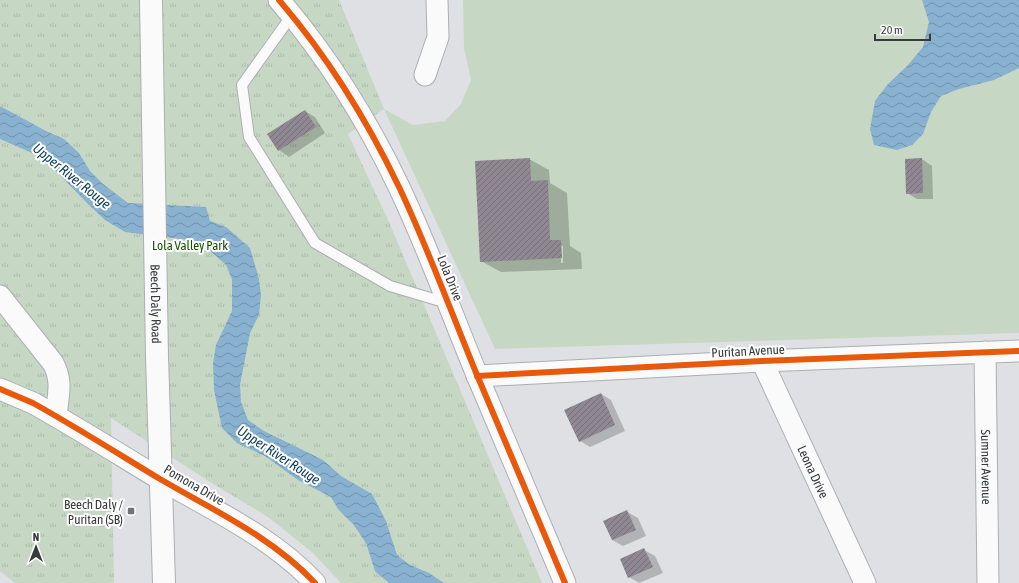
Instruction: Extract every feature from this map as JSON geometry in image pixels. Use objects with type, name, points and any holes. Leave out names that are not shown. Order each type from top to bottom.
[{"type":"main road","name":"Beech Daly Road","points":[[151,0],[153,179],[164,583]]},
{"type":"street","points":[[425,75],[438,37],[437,0]]},
{"type":"street","name":"Lola Drive","points":[[286,7],[326,58],[364,120],[399,187],[565,583]]},
{"type":"street","points":[[0,296],[53,363],[58,372],[60,381],[56,416],[33,402],[0,389]]},
{"type":"street","name":"Puritan Avenue","points":[[477,376],[762,361],[1019,351]]},
{"type":"street","name":"Sumner Avenue","points":[[985,352],[988,583]]},
{"type":"street","name":"Leona Drive","points":[[762,361],[865,583]]},
{"type":"street","name":"Pomona Drive","points":[[56,416],[268,542],[315,583]]},
{"type":"lane","points":[[286,7],[242,85],[249,137],[314,243],[390,286],[448,303]]},
{"type":"green space","name":"Lola Valley Park","points":[[0,0],[339,0],[384,109],[348,134],[389,222],[542,583],[341,583],[313,553],[268,517],[210,482],[111,418],[114,583],[15,583],[0,571]]},
{"type":"green space","points":[[463,0],[1019,0],[1019,333],[495,349],[384,109],[413,125],[445,121],[461,104],[471,80],[464,48]]},
{"type":"water","points":[[922,0],[1019,0],[1019,68],[994,80],[959,89],[941,96],[931,112],[923,134],[912,145],[897,150],[874,145],[870,129],[875,101],[888,84],[908,65],[923,47],[929,22]]},
{"type":"water","name":"Upper River Rouge","points":[[0,106],[64,139],[79,153],[90,171],[103,184],[128,203],[206,207],[210,221],[226,227],[250,248],[259,279],[261,295],[259,315],[250,333],[240,385],[241,402],[248,420],[264,431],[323,460],[341,476],[372,494],[386,521],[397,555],[410,565],[429,573],[444,583],[389,583],[375,571],[366,543],[353,524],[338,509],[331,497],[298,480],[265,456],[237,443],[222,428],[214,390],[213,363],[216,345],[232,311],[232,279],[226,265],[200,242],[125,232],[105,220],[54,169],[32,153],[0,139]]},
{"type":"building","points":[[305,110],[316,127],[278,151],[267,134]]},
{"type":"building","points":[[530,158],[531,181],[548,180],[550,240],[561,240],[562,258],[480,262],[475,161]]},
{"type":"building","points":[[922,158],[923,193],[906,194],[905,159]]},
{"type":"building","points":[[601,393],[615,425],[579,442],[564,410]]},
{"type":"building","points":[[627,510],[636,530],[612,540],[603,521]]},
{"type":"building","points":[[644,548],[653,567],[628,578],[620,559]]},
{"type":"cycle path","points":[[279,0],[330,67],[360,113],[387,162],[420,233],[477,375],[565,583]]},
{"type":"cycle path","points":[[477,376],[762,361],[1019,351]]},
{"type":"cycle path","points":[[0,389],[33,403],[160,479],[241,525],[280,552],[315,583]]},
{"type":"place","name":"Beech Daly / Puritan (SB)","points":[[131,511]]}]
